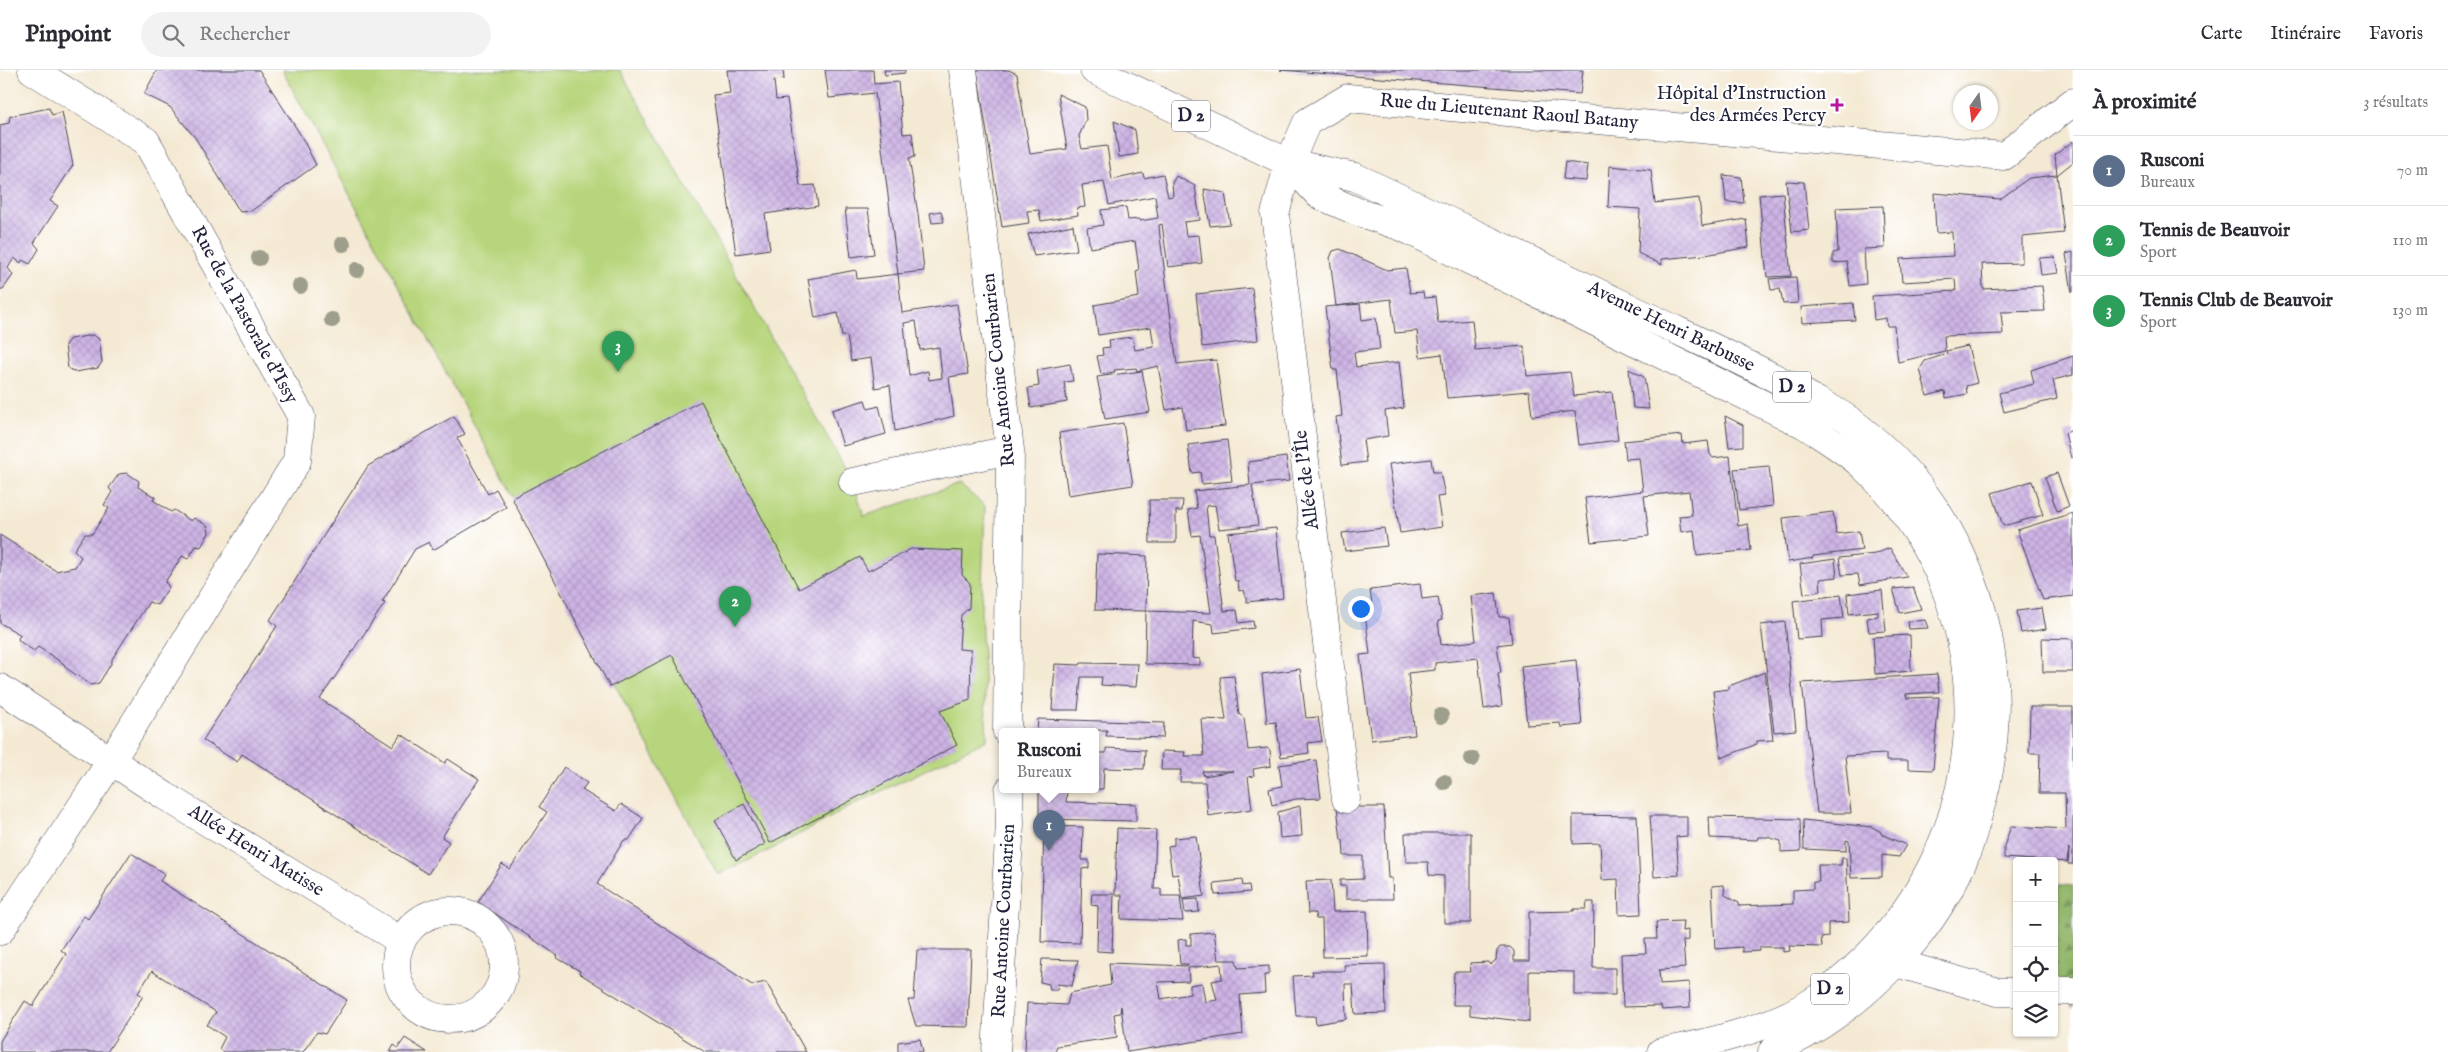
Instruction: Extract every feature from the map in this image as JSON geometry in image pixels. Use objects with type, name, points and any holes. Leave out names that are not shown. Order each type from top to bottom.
[{"type":"street","name":"Rue de la Pastorale d'Issy","points":[[0,931],[111,761],[297,461],[301,416],[146,141],[32,70]]},
{"type":"street","name":"Rue Antoine Courbarien","points":[[963,70],[1010,450],[1007,728]]},
{"type":"street","name":"Avenue Henri Barbusse","points":[[1094,70],[1289,163],[1355,177],[1771,376],[1847,418],[1902,466],[1934,508],[1955,541],[1978,599],[1991,649],[1995,692],[1994,741],[1990,774],[1954,851]]},
{"type":"street","name":"Rue du Lieutenant Raoul Batany","points":[[1289,163],[1307,122],[1348,98],[2004,156],[2073,102]]},
{"type":"street","name":"Allée de l'Île","points":[[1289,163],[1275,214],[1346,799]]},
{"type":"street","points":[[853,482],[1010,450]]},
{"type":"street","name":"Allée Henri Matisse","points":[[0,688],[111,761],[401,941]]},
{"type":"street","name":"Rue Antoine Courbarien","points":[[996,1052],[1010,824],[1009,793]]},
{"type":"street","name":"D 2","points":[[1772,1052],[1824,1023],[1896,963],[1936,911],[1954,851]]},
{"type":"street","name":"D 2","points":[[1661,1052],[1687,1048],[1760,1026],[1787,1015],[1820,997],[1874,948],[1895,924],[1935,864],[1954,851]]},
{"type":"street","points":[[1896,963],[1998,992],[2013,992]]},
{"type":"street","points":[[2058,991],[2073,991]]},
{"type":"green space","points":[[282,70],[620,70],[853,482],[864,516],[959,484],[985,506],[981,612],[987,740],[859,802],[772,849],[718,875]]},
{"type":"green space","points":[[2058,884],[2073,886],[2073,1008],[2058,981]]},
{"type":"building","points":[[157,70],[259,70],[300,134],[316,165],[251,211],[240,212],[196,139],[170,107],[144,94]]},
{"type":"building","points":[[727,70],[783,70],[784,79],[774,80],[776,100],[787,99],[800,186],[815,185],[818,206],[765,214],[770,249],[736,254],[713,95],[730,93]]},
{"type":"building","points":[[825,70],[873,70],[874,84],[898,82],[903,134],[912,133],[915,157],[909,158],[918,214],[924,271],[898,274],[875,93],[829,98]]},
{"type":"building","points":[[884,70],[905,70],[905,73],[885,75]]},
{"type":"building","points":[[977,70],[1009,70],[1017,74],[1030,154],[1067,149],[1058,94],[1085,107],[1086,120],[1079,136],[1082,149],[1107,146],[1112,180],[1143,173],[1144,178],[1163,174],[1168,197],[1173,196],[1172,183],[1176,176],[1195,186],[1200,220],[1184,222],[1186,236],[1199,235],[1202,263],[1168,267],[1162,224],[1159,225],[1160,237],[1177,364],[1216,360],[1225,426],[1186,430],[1183,407],[1166,410],[1158,366],[1137,371],[1136,368],[1114,370],[1115,372],[1101,374],[1097,356],[1103,355],[1102,348],[1110,347],[1109,340],[1132,337],[1135,350],[1154,347],[1151,327],[1098,335],[1094,305],[1139,297],[1136,271],[1139,270],[1135,241],[1090,248],[1087,228],[1103,225],[1101,210],[1126,207],[1128,220],[1140,219],[1140,221],[1158,218],[1155,196],[1109,205],[1104,182],[1082,185],[1085,207],[1077,208],[1078,215],[1041,221],[1039,210],[1027,211],[1029,223],[1002,227]]},
{"type":"building","points":[[1280,70],[1583,70],[1580,94]]},
{"type":"building","points":[[49,108],[52,115],[62,112],[73,165],[50,201],[58,206],[34,243],[39,249],[30,264],[22,260],[21,263],[14,258],[8,268],[13,275],[4,288],[0,290],[0,125],[9,123],[10,116]]},
{"type":"building","points":[[1114,121],[1135,130],[1138,154],[1119,157]]},
{"type":"building","points":[[2073,141],[2073,162],[2057,175],[2055,155]]},
{"type":"building","points":[[1565,162],[1588,165],[1586,181],[1563,179]]},
{"type":"building","points":[[1610,166],[1651,170],[1655,203],[1699,198],[1702,226],[1746,219],[1749,247],[1705,255],[1661,259],[1662,265],[1638,253],[1640,209],[1608,207]]},
{"type":"building","points":[[1723,175],[1741,177],[1744,203],[1726,202]]},
{"type":"building","points":[[2057,175],[2064,233],[2022,237],[2022,263],[1982,264],[1983,289],[2042,286],[2045,311],[2001,312],[2003,334],[1944,336],[1945,351],[1898,362],[1894,326],[1887,326],[1886,318],[1874,320],[1872,296],[1956,291],[1955,279],[1902,282],[1900,259],[1953,256],[1952,232],[1936,233],[1934,193],[2000,199],[2029,178]]},
{"type":"building","points":[[1786,181],[1804,182],[1809,230],[1792,232]]},
{"type":"building","points":[[1204,189],[1225,193],[1230,224],[1210,226]]},
{"type":"building","points":[[1783,193],[1791,276],[1767,277],[1759,195]]},
{"type":"building","points":[[1883,206],[1885,248],[1864,249],[1866,284],[1850,286],[1847,262],[1833,263],[1833,253],[1838,252],[1836,208]]},
{"type":"building","points":[[845,209],[868,209],[874,254],[851,257]]},
{"type":"building","points":[[941,211],[944,222],[932,223],[930,213]]},
{"type":"building","points":[[1073,225],[1077,250],[1034,256],[1028,234]]},
{"type":"building","points":[[1340,249],[1387,270],[1406,268],[1410,293],[1423,292],[1424,298],[1435,297],[1438,323],[1472,320],[1475,350],[1524,346],[1527,376],[1570,372],[1574,396],[1612,392],[1618,440],[1579,445],[1575,411],[1532,416],[1529,391],[1447,398],[1442,354],[1420,357],[1417,331],[1395,333],[1391,299],[1336,306],[1330,258],[1333,251]]},
{"type":"building","points":[[2073,252],[2073,292],[2072,292],[2066,254]]},
{"type":"building","points":[[2055,257],[2058,273],[2041,275],[2039,258]]},
{"type":"building","points":[[856,270],[857,279],[898,274],[902,313],[957,304],[968,374],[949,377],[954,416],[895,431],[890,385],[875,388],[871,358],[851,361],[847,336],[842,336],[838,313],[815,318],[808,279]],"holes":[[[916,321],[920,350],[939,347],[942,378],[929,380],[928,371],[909,376],[904,323]]]},
{"type":"building","points":[[1796,277],[1798,303],[1783,304],[1780,289],[1771,290],[1769,279]]},
{"type":"building","points":[[1252,288],[1258,340],[1202,347],[1196,294]]},
{"type":"building","points":[[1853,303],[1855,320],[1802,323],[1801,307]]},
{"type":"building","points":[[1360,304],[1362,320],[1376,318],[1380,349],[1354,352],[1356,367],[1399,362],[1404,408],[1385,411],[1388,436],[1363,440],[1366,462],[1342,465],[1336,417],[1342,416],[1337,370],[1333,370],[1325,307]]},
{"type":"building","points":[[93,335],[99,339],[102,362],[98,368],[75,372],[68,368],[65,345],[70,339]]},
{"type":"building","points":[[1968,346],[1977,383],[1966,386],[1967,394],[1946,398],[1945,391],[1927,396],[1920,369],[1925,361],[1947,354],[1946,351]]},
{"type":"building","points":[[2073,356],[2073,375],[2053,380],[2057,399],[2004,412],[1999,393],[2034,384],[2031,370]]},
{"type":"building","points":[[1070,364],[1073,381],[1064,382],[1067,402],[1031,408],[1028,388],[1039,386],[1037,370]]},
{"type":"building","points":[[1629,369],[1644,377],[1649,409],[1633,408]]},
{"type":"building","points":[[1142,371],[1150,412],[1105,419],[1097,377]]},
{"type":"building","points":[[865,400],[868,409],[879,406],[886,434],[843,446],[832,410]]},
{"type":"building","points":[[701,401],[799,589],[860,557],[868,571],[911,549],[963,551],[962,575],[970,583],[969,608],[961,615],[959,649],[971,650],[970,700],[940,711],[957,745],[770,843],[672,655],[610,687],[512,498]]},
{"type":"building","points":[[454,416],[465,434],[457,438],[488,494],[496,489],[506,507],[433,550],[429,542],[415,549],[382,602],[385,603],[320,699],[393,746],[401,734],[445,763],[448,759],[479,779],[442,837],[449,842],[428,874],[242,754],[237,762],[203,740],[277,626],[270,620],[368,466]]},
{"type":"building","points":[[1725,416],[1743,425],[1743,446],[1729,447]]},
{"type":"building","points":[[1123,423],[1133,485],[1068,495],[1059,433]]},
{"type":"building","points":[[2073,430],[2073,457],[2071,458],[2065,433]]},
{"type":"building","points":[[1682,435],[1683,444],[1708,441],[1710,454],[1713,458],[1730,456],[1738,526],[1748,524],[1751,550],[1697,556],[1694,530],[1681,532],[1679,516],[1692,515],[1689,491],[1644,496],[1649,536],[1591,542],[1585,498],[1643,491],[1639,458],[1626,459],[1624,441]]},
{"type":"building","points":[[1227,440],[1232,481],[1202,484],[1200,472],[1192,473],[1188,445]]},
{"type":"building","points":[[1286,457],[1289,481],[1252,485],[1258,525],[1219,529],[1215,505],[1206,506],[1209,535],[1214,535],[1224,611],[1237,610],[1239,623],[1253,621],[1254,628],[1214,633],[1213,624],[1193,621],[1192,658],[1200,659],[1200,665],[1145,664],[1146,611],[1211,613],[1200,535],[1192,536],[1188,510],[1197,508],[1194,491],[1250,485],[1248,462]]},
{"type":"building","points":[[1431,459],[1433,472],[1440,472],[1445,496],[1437,497],[1442,527],[1400,533],[1389,464]]},
{"type":"building","points":[[1769,466],[1773,506],[1739,510],[1734,469]]},
{"type":"building","points":[[127,473],[139,481],[138,487],[155,497],[153,500],[171,512],[174,510],[191,521],[194,518],[208,526],[209,533],[201,547],[196,546],[188,559],[182,556],[165,582],[169,587],[157,605],[149,602],[112,659],[99,683],[91,685],[38,647],[34,651],[19,641],[18,638],[21,635],[0,623],[0,535],[56,571],[75,567],[81,557],[74,550],[85,534],[92,534],[109,508],[104,505],[112,492],[109,488],[119,474]]},
{"type":"building","points":[[2057,473],[2069,506],[2057,511],[2045,477]]},
{"type":"building","points":[[2032,481],[2043,515],[2003,526],[1992,493]]},
{"type":"building","points":[[1149,500],[1183,500],[1182,511],[1176,511],[1176,543],[1150,543]]},
{"type":"building","points":[[1833,512],[1836,534],[1859,531],[1862,550],[1813,556],[1813,558],[1788,562],[1783,518]]},
{"type":"building","points":[[2073,513],[2073,596],[2043,600],[2017,530]]},
{"type":"building","points":[[1276,528],[1283,598],[1247,602],[1244,590],[1239,591],[1238,581],[1235,581],[1228,533]]},
{"type":"building","points":[[1384,528],[1387,546],[1345,551],[1342,533]]},
{"type":"building","points":[[1890,548],[1907,577],[1860,585],[1858,574],[1842,575],[1839,558],[1875,554]]},
{"type":"building","points":[[1097,554],[1147,556],[1146,611],[1095,610]]},
{"type":"building","points":[[1835,559],[1837,577],[1820,579],[1821,591],[1804,594],[1800,564]]},
{"type":"building","points":[[1420,584],[1422,599],[1438,597],[1442,620],[1438,621],[1441,645],[1476,641],[1471,596],[1496,593],[1499,617],[1509,617],[1512,643],[1497,645],[1501,673],[1498,673],[1502,706],[1484,709],[1478,658],[1435,663],[1435,670],[1408,673],[1415,735],[1371,740],[1360,655],[1370,654],[1364,605],[1372,604],[1370,590]]},
{"type":"building","points":[[1913,587],[1921,609],[1900,613],[1893,589]]},
{"type":"building","points":[[1882,590],[1886,631],[1869,632],[1867,618],[1878,616],[1878,611],[1849,614],[1847,594]]},
{"type":"building","points":[[1841,595],[1844,618],[1822,620],[1823,637],[1797,639],[1793,601]]},
{"type":"building","points":[[2042,608],[2046,629],[2021,633],[2017,611]]},
{"type":"building","points":[[1925,620],[1928,628],[1909,629],[1908,622]]},
{"type":"building","points":[[1785,622],[1796,730],[1774,732],[1761,625]]},
{"type":"building","points":[[1910,635],[1911,671],[1875,674],[1873,637]]},
{"type":"building","points":[[2042,638],[2073,639],[2073,672],[2043,672]]},
{"type":"building","points":[[1576,660],[1582,725],[1561,727],[1560,723],[1527,725],[1521,666]]},
{"type":"building","points":[[1081,663],[1138,664],[1136,687],[1101,685],[1102,677],[1081,677],[1078,710],[1052,710],[1055,664],[1080,665]]},
{"type":"building","points":[[1300,669],[1306,718],[1318,717],[1322,741],[1308,743],[1309,753],[1281,757],[1276,722],[1267,723],[1262,674]]},
{"type":"building","points":[[1765,672],[1773,740],[1757,741],[1757,744],[1721,758],[1713,691],[1729,689],[1729,686]]},
{"type":"building","points":[[1937,674],[1939,692],[1906,694],[1907,698],[1939,697],[1933,770],[1908,769],[1908,761],[1886,761],[1886,754],[1845,756],[1851,813],[1817,813],[1802,683]]},
{"type":"building","points":[[1234,676],[1239,714],[1244,718],[1248,750],[1267,748],[1270,750],[1271,766],[1253,769],[1254,776],[1248,777],[1252,809],[1208,816],[1205,782],[1180,782],[1181,770],[1161,770],[1162,751],[1185,752],[1184,756],[1204,756],[1201,719],[1226,720],[1220,677]],"holes":[[[1202,771],[1233,771],[1204,776]]]},
{"type":"building","points":[[2030,707],[2073,707],[2073,864],[2068,864],[2069,848],[2067,862],[2058,861],[2058,857],[2004,858],[2004,846],[2011,826],[2066,829],[2065,793],[2039,793],[2040,753],[2029,753]]},
{"type":"building","points":[[1038,719],[1164,723],[1163,738],[1106,736],[1107,730],[1099,730],[1099,728],[1037,728]]},
{"type":"building","points":[[1106,748],[1145,750],[1144,769],[1104,768],[1103,789],[1099,789],[1099,753],[1106,753]]},
{"type":"building","points":[[1316,760],[1321,798],[1296,799],[1272,805],[1269,789],[1282,786],[1279,765]]},
{"type":"building","points":[[564,767],[587,783],[582,790],[616,811],[621,804],[643,818],[629,840],[624,840],[597,884],[752,985],[766,982],[806,1052],[705,1052],[579,973],[580,971],[557,958],[558,956],[478,902],[502,864],[510,869],[547,812],[539,807]]},
{"type":"building","points":[[1039,793],[1067,793],[1066,802],[1136,804],[1136,821],[1039,819]]},
{"type":"building","points":[[744,804],[765,844],[736,860],[715,820]]},
{"type":"building","points":[[1300,806],[1302,836],[1280,838],[1278,812]]},
{"type":"building","points":[[1337,807],[1384,807],[1388,878],[1392,878],[1393,899],[1346,899],[1346,886],[1340,886],[1340,880],[1363,879],[1363,856],[1344,856]]},
{"type":"building","points":[[1573,815],[1637,816],[1641,914],[1619,915],[1618,879],[1602,880],[1600,843],[1573,844]]},
{"type":"building","points":[[1650,816],[1687,816],[1687,836],[1676,837],[1679,875],[1654,877]]},
{"type":"building","points":[[1709,817],[1800,819],[1801,851],[1781,852],[1781,841],[1767,837],[1758,837],[1757,840],[1710,838]]},
{"type":"building","points":[[1803,820],[1872,827],[1881,832],[1881,834],[1906,845],[1899,857],[1882,855],[1882,877],[1851,878],[1849,841],[1846,840],[1846,851],[1804,849]]},
{"type":"building","points":[[1044,826],[1083,827],[1082,860],[1089,860],[1089,868],[1082,869],[1080,943],[1041,942]]},
{"type":"building","points":[[1117,828],[1156,830],[1154,889],[1161,889],[1161,896],[1180,896],[1183,921],[1121,919],[1122,895],[1115,895]]},
{"type":"building","points":[[1405,833],[1471,833],[1471,923],[1444,923],[1444,876],[1429,875],[1428,862],[1406,862]]},
{"type":"building","points":[[1196,836],[1204,896],[1182,899],[1178,874],[1172,875],[1168,846],[1174,845],[1174,838]]},
{"type":"building","points":[[131,853],[165,874],[160,881],[347,1000],[325,1034],[317,1032],[303,1052],[223,1052],[219,1049],[225,1037],[207,1025],[216,1012],[152,971],[138,993],[143,996],[107,1052],[0,1052],[0,1041],[25,1001],[33,1006],[66,954],[61,950],[84,916],[88,919]]},
{"type":"building","points":[[1842,858],[1846,858],[1849,922],[1828,923],[1828,937],[1821,938],[1822,947],[1789,946],[1790,951],[1783,952],[1783,947],[1760,947],[1760,951],[1742,952],[1742,947],[1715,949],[1712,886],[1724,885],[1725,895],[1739,903],[1739,906],[1793,904],[1793,890],[1813,889],[1813,882],[1819,882],[1818,865],[1841,865]]},
{"type":"building","points":[[1242,880],[1243,886],[1249,885],[1250,892],[1215,895],[1214,883]]},
{"type":"building","points":[[1331,880],[1333,912],[1367,911],[1368,956],[1323,957],[1322,919],[1316,919],[1315,913],[1308,913],[1306,881]]},
{"type":"building","points":[[1092,894],[1114,894],[1112,952],[1097,951],[1098,906],[1091,905]]},
{"type":"building","points":[[1198,899],[1199,912],[1185,913],[1183,900]]},
{"type":"building","points":[[1587,902],[1594,902],[1593,968],[1615,968],[1615,995],[1574,995],[1574,972],[1529,971],[1529,1022],[1470,1015],[1470,1005],[1453,1005],[1454,972],[1471,972],[1470,963],[1488,962],[1490,965],[1496,960],[1497,951],[1500,947],[1510,947],[1514,951],[1514,961],[1529,961],[1529,912],[1586,909]]},
{"type":"building","points":[[1683,921],[1682,931],[1688,930],[1688,940],[1683,941],[1685,968],[1659,970],[1660,984],[1689,982],[1690,1008],[1662,1010],[1661,1006],[1623,1007],[1621,954],[1646,953],[1645,939],[1657,939],[1656,922]]},
{"type":"building","points":[[1214,932],[1218,960],[1236,960],[1238,968],[1269,966],[1269,975],[1264,975],[1265,993],[1240,995],[1243,1034],[1127,1052],[1121,1006],[1120,1013],[1114,1014],[1117,1037],[1057,1046],[1055,1052],[1025,1052],[1027,1003],[1067,1005],[1070,993],[1111,985],[1109,963],[1188,966],[1188,964],[1180,964],[1178,940],[1186,939],[1186,945],[1191,945],[1191,934]],"holes":[[[1221,964],[1222,979],[1212,981],[1217,1000],[1205,1002],[1202,983],[1190,985],[1190,994],[1161,999],[1158,982],[1189,981],[1188,968]]]},
{"type":"building","points":[[917,950],[971,950],[968,1027],[916,1026],[908,1000],[914,1000]]},
{"type":"building","points":[[1042,959],[1078,960],[1072,986],[1058,984],[1057,990],[1050,990],[1049,984],[1040,982]]},
{"type":"building","points":[[1385,964],[1386,1013],[1355,1014],[1353,984],[1345,984],[1346,1019],[1316,1024],[1315,1016],[1296,1016],[1293,976],[1313,975],[1312,971],[1345,971],[1344,965]]},
{"type":"building","points":[[405,1038],[427,1052],[390,1052],[394,1045],[398,1048]]},
{"type":"building","points":[[920,1039],[923,1052],[898,1052],[898,1042]]},
{"type":"place","name":"Hôpital d'Instruction des Armées Percy","points":[[1837,105]]},
{"type":"place","name":"Tennis Club de Beauvoir","points":[[618,372]]},
{"type":"place","name":"Tennis de Beauvoir","points":[[735,627]]},
{"type":"place","name":"Rusconi","points":[[1049,851]]}]
